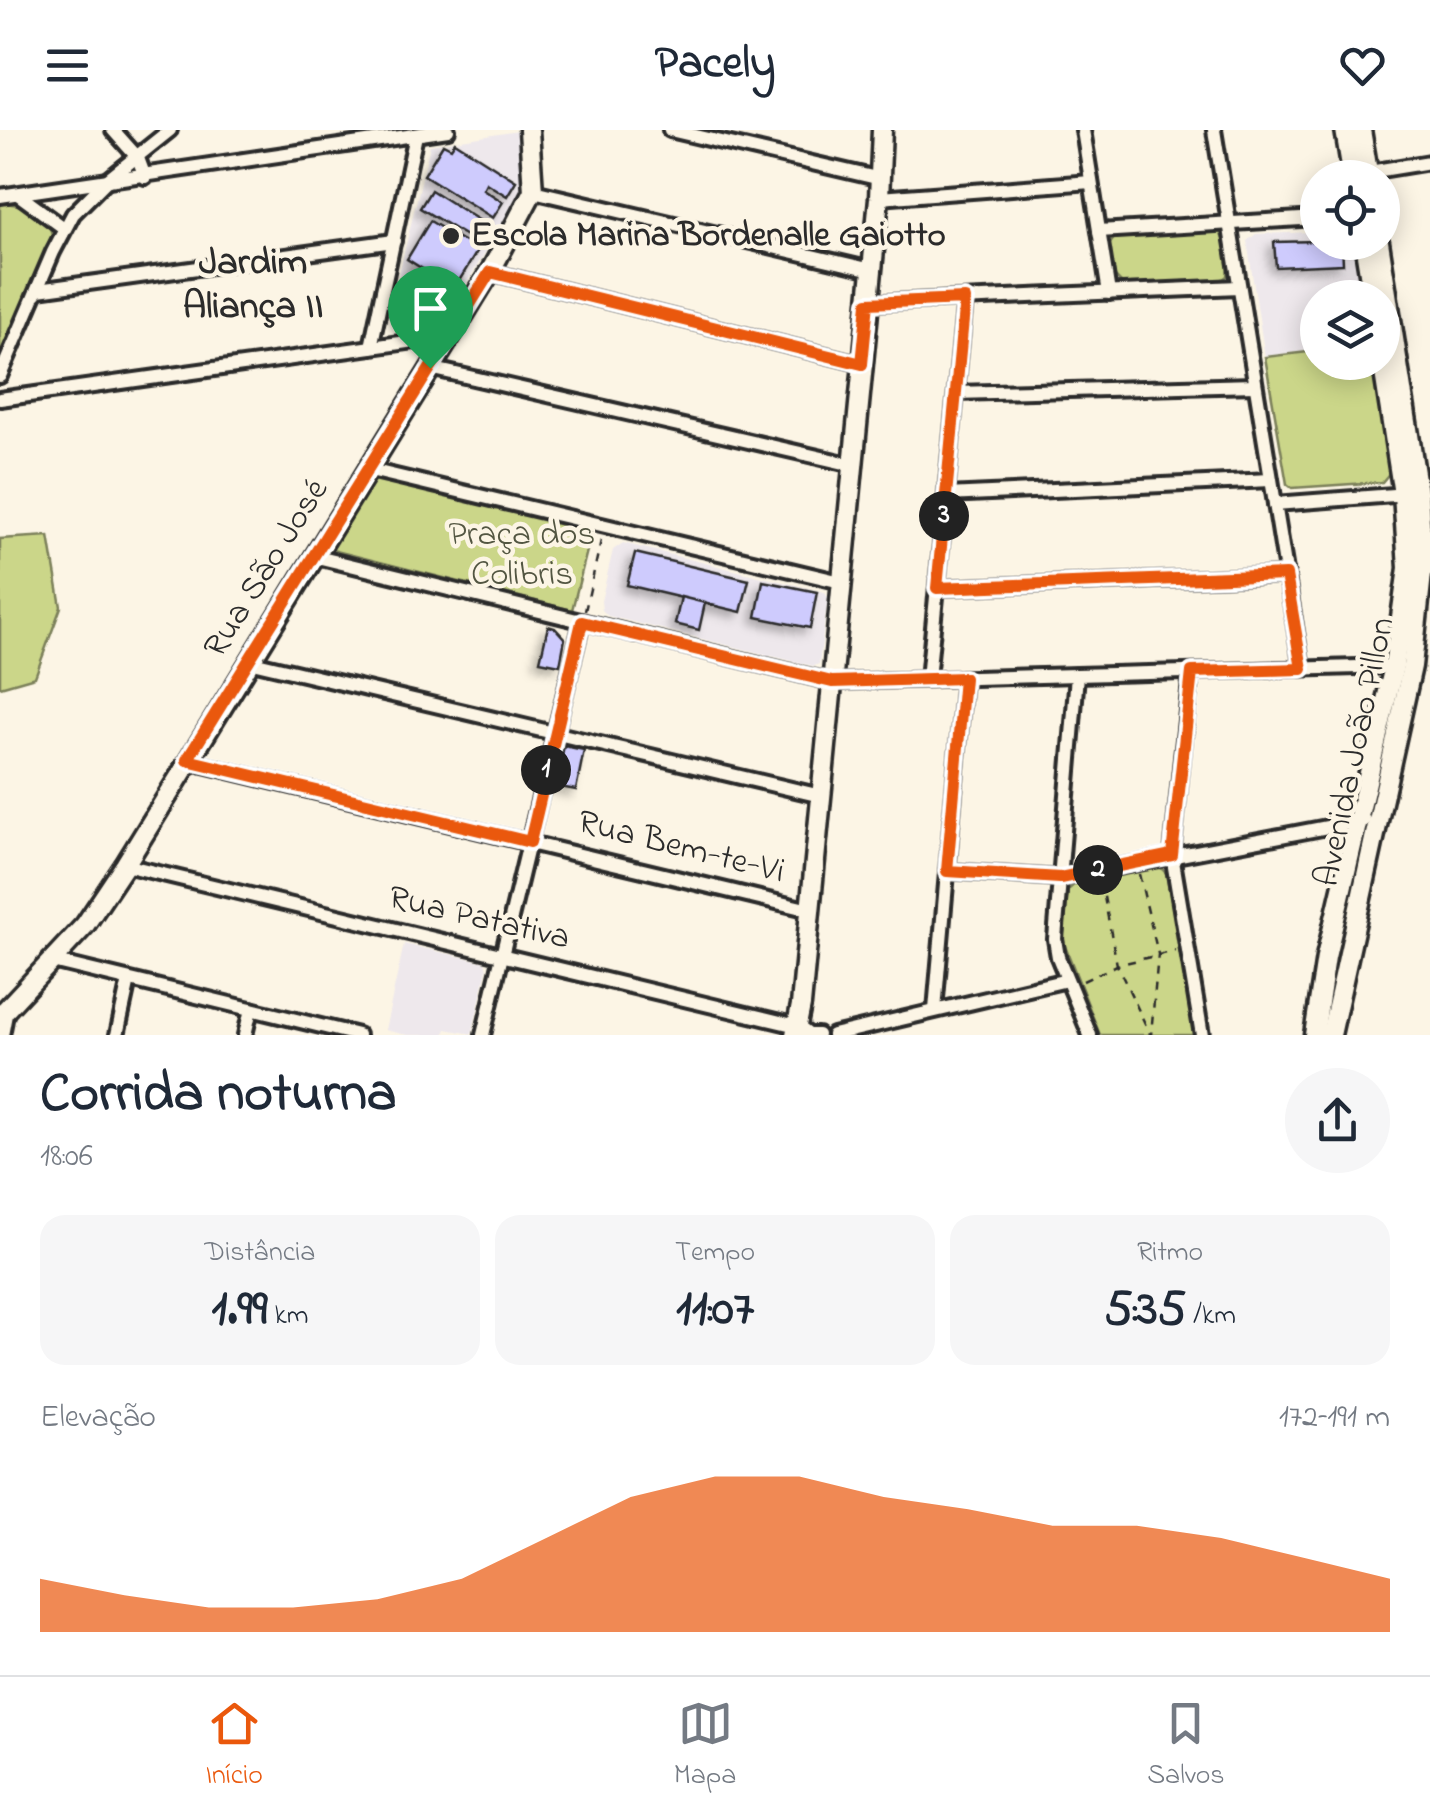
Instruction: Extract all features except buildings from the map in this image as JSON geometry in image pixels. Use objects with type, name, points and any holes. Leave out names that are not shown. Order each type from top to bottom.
[{"type":"street","points":[[114,130],[138,158],[145,177]]},
{"type":"street","points":[[0,376],[73,214],[104,182],[170,130]]},
{"type":"street","points":[[0,196],[448,130]]},
{"type":"street","points":[[529,130],[534,191],[872,270]]},
{"type":"street","points":[[670,130],[880,189],[1091,182]]},
{"type":"street","points":[[796,1030],[880,189],[882,130]]},
{"type":"street","points":[[1082,130],[1109,293]]},
{"type":"street","points":[[1214,130],[1302,669]]},
{"type":"street","points":[[1346,130],[1356,160]]},
{"type":"street","points":[[1361,130],[1361,160]]},
{"type":"street","points":[[371,347],[416,135]]},
{"type":"street","points":[[1400,168],[1430,162]]},
{"type":"street","name":"Rua São José","points":[[4,1012],[85,925],[125,865],[490,272],[534,191]]},
{"type":"street","points":[[19,195],[64,228]]},
{"type":"street","points":[[1099,230],[1300,219]]},
{"type":"street","points":[[38,290],[394,241]]},
{"type":"street","name":"Avenida João Pillon","points":[[1331,1035],[1376,818],[1401,663],[1408,568],[1413,451],[1382,260]]},
{"type":"street","points":[[490,272],[862,364]]},
{"type":"street","points":[[868,303],[1239,287]]},
{"type":"street","points":[[928,680],[965,299]]},
{"type":"street","points":[[0,398],[450,336]]},
{"type":"street","points":[[430,368],[853,466]]},
{"type":"street","name":"Avenida João Pillon","points":[[1389,380],[1413,451]]},
{"type":"street","points":[[956,393],[1255,385]]},
{"type":"street","points":[[366,468],[842,582]]},
{"type":"street","points":[[946,495],[1270,480]]},
{"type":"street","points":[[1275,504],[1410,493]]},
{"type":"street","name":"Avenida João Pillon","points":[[1314,1035],[1326,958],[1356,822],[1401,663],[1424,634],[1423,564],[1410,493]]},
{"type":"street","points":[[314,556],[832,682],[1401,663]]},
{"type":"street","points":[[937,588],[1286,575]]},
{"type":"street","points":[[484,1035],[582,622]]},
{"type":"street","points":[[248,661],[820,796]]},
{"type":"street","points":[[1192,672],[1172,855],[1202,1035]]},
{"type":"street","points":[[1077,675],[1054,939],[1090,1035]]},
{"type":"street","points":[[935,1010],[964,678]]},
{"type":"street","name":"Rua Bem-te-Vi","points":[[187,760],[810,910]]},
{"type":"street","points":[[947,871],[1060,878],[1376,818]]},
{"type":"street","name":"Rua Patativa","points":[[125,865],[818,1035]]},
{"type":"street","points":[[52,961],[358,1035]]},
{"type":"street","points":[[117,1035],[129,980]]},
{"type":"street","points":[[833,1035],[875,1030],[935,1010],[1068,983]]},
{"type":"street","points":[[245,1035],[251,1009]]},
{"type":"street","points":[[2,1035],[4,1012]]},
{"type":"path","points":[[582,622],[605,525]]},
{"type":"path","points":[[1099,870],[1117,966],[1151,1035],[1158,954],[1136,862]]},
{"type":"path","points":[[1068,983],[1186,948]]},
{"type":"shaded area","name":"Escola Marina Bordenalle Gaiotto","points":[[518,131],[523,186],[519,197],[454,304],[399,274],[430,145]]},
{"type":"shaded area","points":[[1300,233],[1300,260],[1358,260],[1361,280],[1300,280],[1300,353],[1265,357],[1247,241],[1256,234]]},
{"type":"shaded area","points":[[623,543],[824,592],[828,597],[819,664],[813,666],[608,616],[601,601],[613,550]]},
{"type":"shaded area","points":[[404,944],[485,962],[487,969],[472,1034],[446,1029],[444,1035],[407,1035],[385,1030]]},
{"type":"green space","points":[[0,203],[32,211],[45,220],[52,234],[0,360]]},
{"type":"green space","points":[[1220,232],[1226,248],[1227,276],[1220,281],[1123,285],[1115,277],[1109,245],[1115,237]]},
{"type":"green space","points":[[1300,353],[1300,380],[1378,380],[1392,470],[1382,482],[1292,488],[1287,484],[1265,357]]},
{"type":"green space","name":"Praça dos Colibris","points":[[373,476],[592,531],[572,610],[328,549]]},
{"type":"green space","points":[[49,536],[61,607],[35,677],[0,687],[0,539]]},
{"type":"green space","points":[[1158,865],[1166,873],[1196,1035],[1100,1035],[1063,941],[1068,890],[1077,882]]},
{"type":"place","name":"Escola Marina Bordenalle Gaiotto","points":[[451,236]]},
{"type":"district","name":"Jardim Aliança II","points":[[253,286]]},
{"type":"route","points":[[490,272],[862,364],[868,303],[965,299],[937,588],[1286,575],[1302,669],[1192,672],[1172,855],[1060,878],[947,871],[964,678],[832,682],[582,622],[530,842],[187,760],[430,368],[490,272]]}]
